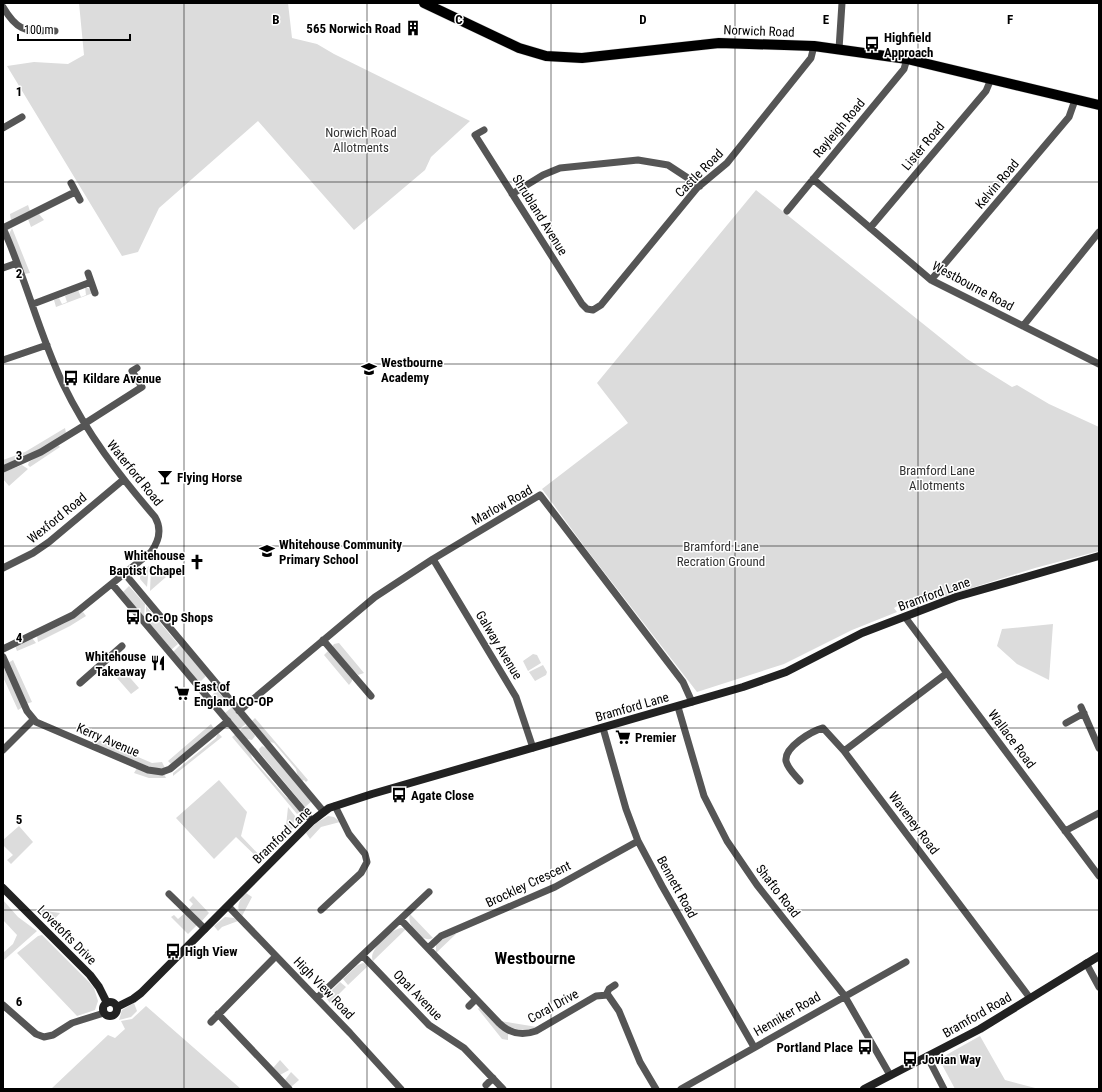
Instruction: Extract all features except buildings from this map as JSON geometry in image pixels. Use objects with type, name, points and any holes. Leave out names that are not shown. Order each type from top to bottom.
[{"type":"main road","name":"Norwich Road","points":[[424,3],[523,49],[557,57],[582,58],[719,43],[814,46],[907,59],[1099,105]]},
{"type":"street","points":[[839,49],[842,3]]},
{"type":"street","points":[[3,7],[13,23],[21,28],[55,31]]},
{"type":"street","name":"Castle Road","points":[[593,310],[601,305],[700,186],[727,164],[811,58],[814,46]]},
{"type":"street","name":"Rayleigh Road","points":[[787,211],[904,69],[907,59]]},
{"type":"street","name":"Lister Road","points":[[870,228],[986,91],[991,79]]},
{"type":"street","name":"Kelvin Road","points":[[931,280],[1069,116],[1075,100]]},
{"type":"street","points":[[3,128],[22,117]]},
{"type":"street","name":"Shrubland Avenue","points":[[484,130],[476,135],[582,304],[587,309],[593,310]]},
{"type":"street","points":[[512,194],[543,175],[560,168],[638,160],[668,165],[700,186]]},
{"type":"street","name":"Westbourne Road","points":[[813,179],[931,280],[1099,364]]},
{"type":"street","points":[[71,183],[80,200]]},
{"type":"street","name":"Waterford Road","points":[[3,649],[66,620],[152,552],[159,534],[158,522],[155,517],[123,480],[84,425],[63,384],[3,228],[75,192]]},
{"type":"street","points":[[1023,326],[1099,232]]},
{"type":"street","points":[[3,268],[17,263]]},
{"type":"street","points":[[88,273],[96,293]]},
{"type":"street","points":[[33,304],[91,282]]},
{"type":"street","points":[[3,360],[47,344]]},
{"type":"street","points":[[3,469],[41,452],[142,387],[132,371],[137,368]]},
{"type":"street","name":"Wexford Road","points":[[3,568],[33,553],[49,542],[123,480]]},
{"type":"street","name":"Marlow Road","points":[[239,712],[370,601],[433,559],[540,495],[683,682],[692,702]]},
{"type":"street","name":"Bramford Lane","points":[[117,1006],[133,999],[141,993],[312,821],[334,806],[743,687],[786,672],[862,633],[956,597],[1099,556]]},
{"type":"street","name":"Galway Avenue","points":[[433,559],[516,697],[533,748]]},
{"type":"street","points":[[125,574],[324,812]]},
{"type":"street","points":[[112,584],[312,821]]},
{"type":"street","name":"Wallace Road","points":[[905,617],[1099,876]]},
{"type":"street","points":[[323,640],[371,696]]},
{"type":"street","points":[[80,683],[122,646]]},
{"type":"street","points":[[3,657],[27,711],[33,720],[3,750]]},
{"type":"street","points":[[844,751],[947,673]]},
{"type":"street","points":[[205,694],[216,684]]},
{"type":"street","name":"Shafto Road","points":[[678,707],[704,796],[726,841],[753,879],[844,995],[890,1075]]},
{"type":"street","points":[[1066,723],[1083,710],[1099,748]]},
{"type":"street","name":"Kerry Avenue","points":[[33,720],[156,772],[170,769],[228,721]]},
{"type":"street","name":"Bennett Road","points":[[603,728],[626,809],[638,841],[754,1047]]},
{"type":"street","name":"Waveney Road","points":[[800,782],[788,767],[786,759],[789,750],[813,731],[823,728],[844,751],[1030,998]]},
{"type":"street","points":[[251,748],[262,738]]},
{"type":"street","points":[[332,912],[324,908],[361,873],[367,862],[365,854],[347,831],[334,806]]},
{"type":"street","points":[[1065,831],[1099,813]]},
{"type":"street","name":"Brockley Crescent","points":[[428,948],[445,934],[555,887],[638,841]]},
{"type":"street","name":"Lovetofts Drive","points":[[3,888],[90,975],[99,987],[107,1003]]},
{"type":"street","points":[[317,998],[364,956],[429,892]]},
{"type":"street","points":[[169,894],[205,929]]},
{"type":"street","points":[[421,900],[427,906]]},
{"type":"street","name":"High View Road","points":[[228,906],[317,998],[401,1089]]},
{"type":"street","name":"Coral Drive","points":[[401,920],[476,999],[505,1028],[512,1032],[526,1034],[542,1028],[596,996],[606,995]]},
{"type":"street","points":[[210,1022],[276,956]]},
{"type":"street","name":"Opal Avenue","points":[[364,956],[429,1025],[464,1048],[503,1089]]},
{"type":"street","name":"Bramford Road","points":[[864,1089],[980,1029],[1099,956]]},
{"type":"street","name":"Henniker Road","points":[[681,1089],[844,995],[906,962]]},
{"type":"street","points":[[1086,963],[1099,987]]},
{"type":"street","points":[[614,985],[609,989],[606,995],[611,998],[616,1006],[640,1062],[656,1089]]},
{"type":"street","points":[[469,1006],[476,999]]},
{"type":"street","points":[[111,1002],[117,1006],[118,1010],[115,1015],[108,1017],[104,1013],[104,1006],[107,1003],[111,1002]]},
{"type":"street","points":[[3,1004],[36,1034],[44,1037],[53,1035],[72,1023],[104,1013]]},
{"type":"street","points":[[218,1014],[289,1089]]},
{"type":"street","points":[[927,1056],[944,1089]]},
{"type":"street","points":[[486,1085],[493,1078]]},
{"type":"green space","name":"Norwich Road Allotments","points":[[79,3],[288,3],[292,38],[317,44],[334,54],[470,121],[431,157],[425,170],[354,230],[258,121],[159,208],[138,252],[122,256],[7,66],[34,62],[68,64],[84,55]]},
{"type":"green space","name":"Bramford Lane Allotments","points":[[756,190],[967,359],[1012,387],[1017,385],[1049,404],[1099,427],[1099,551],[1035,568],[902,610],[899,605],[894,608],[897,612],[852,630],[784,664],[697,692],[587,550],[542,489],[628,423],[597,383]]},
{"type":"green space","points":[[28,205],[30,211],[11,221],[10,214]]},
{"type":"green space","points":[[39,214],[44,220],[31,227],[28,219]]},
{"type":"green space","points":[[12,228],[30,273],[24,274],[9,234]]},
{"type":"green space","points":[[85,287],[90,289],[93,293],[56,307],[54,300],[59,298],[62,304],[67,302],[65,296],[78,290],[81,297],[86,295]]},
{"type":"green space","points":[[65,428],[66,433],[45,447],[3,466],[3,460],[25,452]]},
{"type":"green space","points":[[58,445],[60,447],[30,467],[28,465],[29,462]]},
{"type":"green space","points":[[22,465],[28,469],[9,486],[3,479],[3,472]]},
{"type":"green space","points":[[149,566],[147,587],[140,579],[140,573]]},
{"type":"green space","points":[[151,567],[157,568],[166,577],[150,591]]},
{"type":"green space","points":[[129,586],[145,604],[144,617],[123,592]]},
{"type":"green space","points":[[146,606],[178,644],[171,650],[146,620]]},
{"type":"green space","points":[[83,612],[86,616],[38,642],[37,636],[65,623]]},
{"type":"green space","points":[[1053,624],[1049,680],[1017,664],[997,646],[1002,629]]},
{"type":"green space","points":[[32,638],[36,643],[17,651],[15,646]]},
{"type":"green space","points":[[339,643],[364,673],[358,675],[332,647],[334,644]]},
{"type":"green space","points":[[180,645],[206,676],[199,683],[173,652]]},
{"type":"green space","points":[[329,650],[352,677],[352,681],[349,685],[324,655]]},
{"type":"green space","points":[[533,654],[537,655],[541,663],[528,671],[523,661]]},
{"type":"green space","points":[[13,660],[32,702],[26,704],[8,663]]},
{"type":"green space","points":[[543,665],[547,672],[546,675],[535,681],[529,672]]},
{"type":"green space","points":[[3,666],[23,707],[18,710],[3,677]]},
{"type":"green space","points":[[125,672],[139,688],[131,694],[117,678]]},
{"type":"green space","points":[[218,692],[226,700],[218,705],[212,696],[214,693]]},
{"type":"green space","points":[[232,707],[246,724],[239,729],[225,713]]},
{"type":"green space","points":[[255,718],[308,780],[306,782],[304,780],[302,781],[298,777],[296,769],[274,743],[267,741],[251,722]]},
{"type":"green space","points":[[211,724],[214,729],[171,764],[168,761]]},
{"type":"green space","points":[[247,725],[255,736],[252,740],[247,739],[240,730]]},
{"type":"green space","points":[[218,733],[222,737],[173,776],[173,773],[216,738]]},
{"type":"green space","points":[[236,734],[250,751],[252,758],[286,797],[292,800],[301,811],[297,814],[232,737]]},
{"type":"green space","points":[[94,738],[152,763],[162,762],[165,768],[152,768],[92,743]]},
{"type":"green space","points":[[262,746],[266,748],[312,801],[305,807],[260,753],[259,749]]},
{"type":"green space","points":[[137,768],[164,774],[166,778],[149,778],[134,773]]},
{"type":"green space","points":[[219,780],[247,812],[241,836],[263,859],[261,861],[236,837],[214,859],[176,818]]},
{"type":"green space","points":[[288,807],[295,816],[293,828],[285,836]]},
{"type":"green space","points":[[328,816],[334,817],[340,822],[321,827],[310,839],[306,833],[316,823]]},
{"type":"green space","points":[[19,826],[33,842],[11,864],[7,860],[13,855],[3,845],[3,840]]},
{"type":"green space","points":[[246,893],[252,897],[242,916],[238,907],[241,898]]},
{"type":"green space","points":[[193,896],[209,913],[201,922],[188,910],[193,904],[189,900]]},
{"type":"green space","points":[[3,900],[18,917],[37,931],[3,961],[3,953],[13,944],[17,935],[3,920]]},
{"type":"green space","points":[[38,910],[60,913],[51,923]]},
{"type":"green space","points":[[185,913],[197,925],[188,934],[171,917],[174,915],[178,919]]},
{"type":"green space","points":[[410,914],[433,938],[424,938],[416,932],[410,923]]},
{"type":"green space","points":[[225,917],[234,918],[238,921],[222,927],[218,931],[214,926]]},
{"type":"green space","points":[[402,928],[406,929],[373,961],[372,957],[377,946],[392,932]]},
{"type":"green space","points":[[453,934],[456,934],[436,953],[436,943]]},
{"type":"green space","points":[[42,935],[94,988],[98,1001],[95,1010],[77,1016],[17,953],[38,936]]},
{"type":"green space","points":[[363,963],[369,965],[348,985],[343,979],[358,965]]},
{"type":"green space","points":[[340,982],[346,987],[330,1003],[327,999],[330,992]]},
{"type":"green space","points":[[134,1003],[137,1011],[131,1017],[119,1020],[122,1010]]},
{"type":"green space","points":[[146,1006],[241,1089],[51,1089],[108,1035],[115,1038],[125,1029],[121,1021],[132,1019]]},
{"type":"green space","points":[[480,1007],[501,1029],[508,1033],[508,1040],[502,1039],[478,1009]]},
{"type":"green space","points":[[500,1021],[537,1027],[522,1030],[513,1028]]},
{"type":"green space","points":[[980,1036],[1005,1080],[1039,1089],[955,1089],[939,1059]]},
{"type":"green space","points":[[280,1060],[289,1070],[280,1075],[273,1068]]},
{"type":"green space","points":[[291,1072],[299,1080],[291,1087],[285,1080]]},
{"type":"place","name":"565 Norwich Road","points":[[413,28]]},
{"type":"place","name":"Highfield Approach","points":[[872,44]]},
{"type":"place","name":"Westbourne Academy","points":[[369,369]]},
{"type":"place","name":"Kildare Avenue","points":[[71,378]]},
{"type":"place","name":"Flying Horse","points":[[165,477]]},
{"type":"place","name":"Whitehouse Community Primary School","points":[[267,551]]},
{"type":"place","name":"Whitehouse Baptist Chapel","points":[[197,562]]},
{"type":"place","name":"Co-Op Shops","points":[[133,617]]},
{"type":"place","name":"Whitehouse Takeaway","points":[[158,663]]},
{"type":"place","name":"East of England CO-OP","points":[[182,693]]},
{"type":"place","name":"Premier","points":[[623,737]]},
{"type":"place","name":"Agate Close","points":[[399,795]]},
{"type":"place","name":"High View","points":[[173,951]]},
{"type":"place","name":"Portland Place","points":[[865,1047]]},
{"type":"place","name":"Jovian Way","points":[[910,1059]]},
{"type":"district","name":"Westbourne","points":[[535,958]]},
{"type":"park label","name":"Bramford Lane Recration Ground","points":[[721,554]]}]
